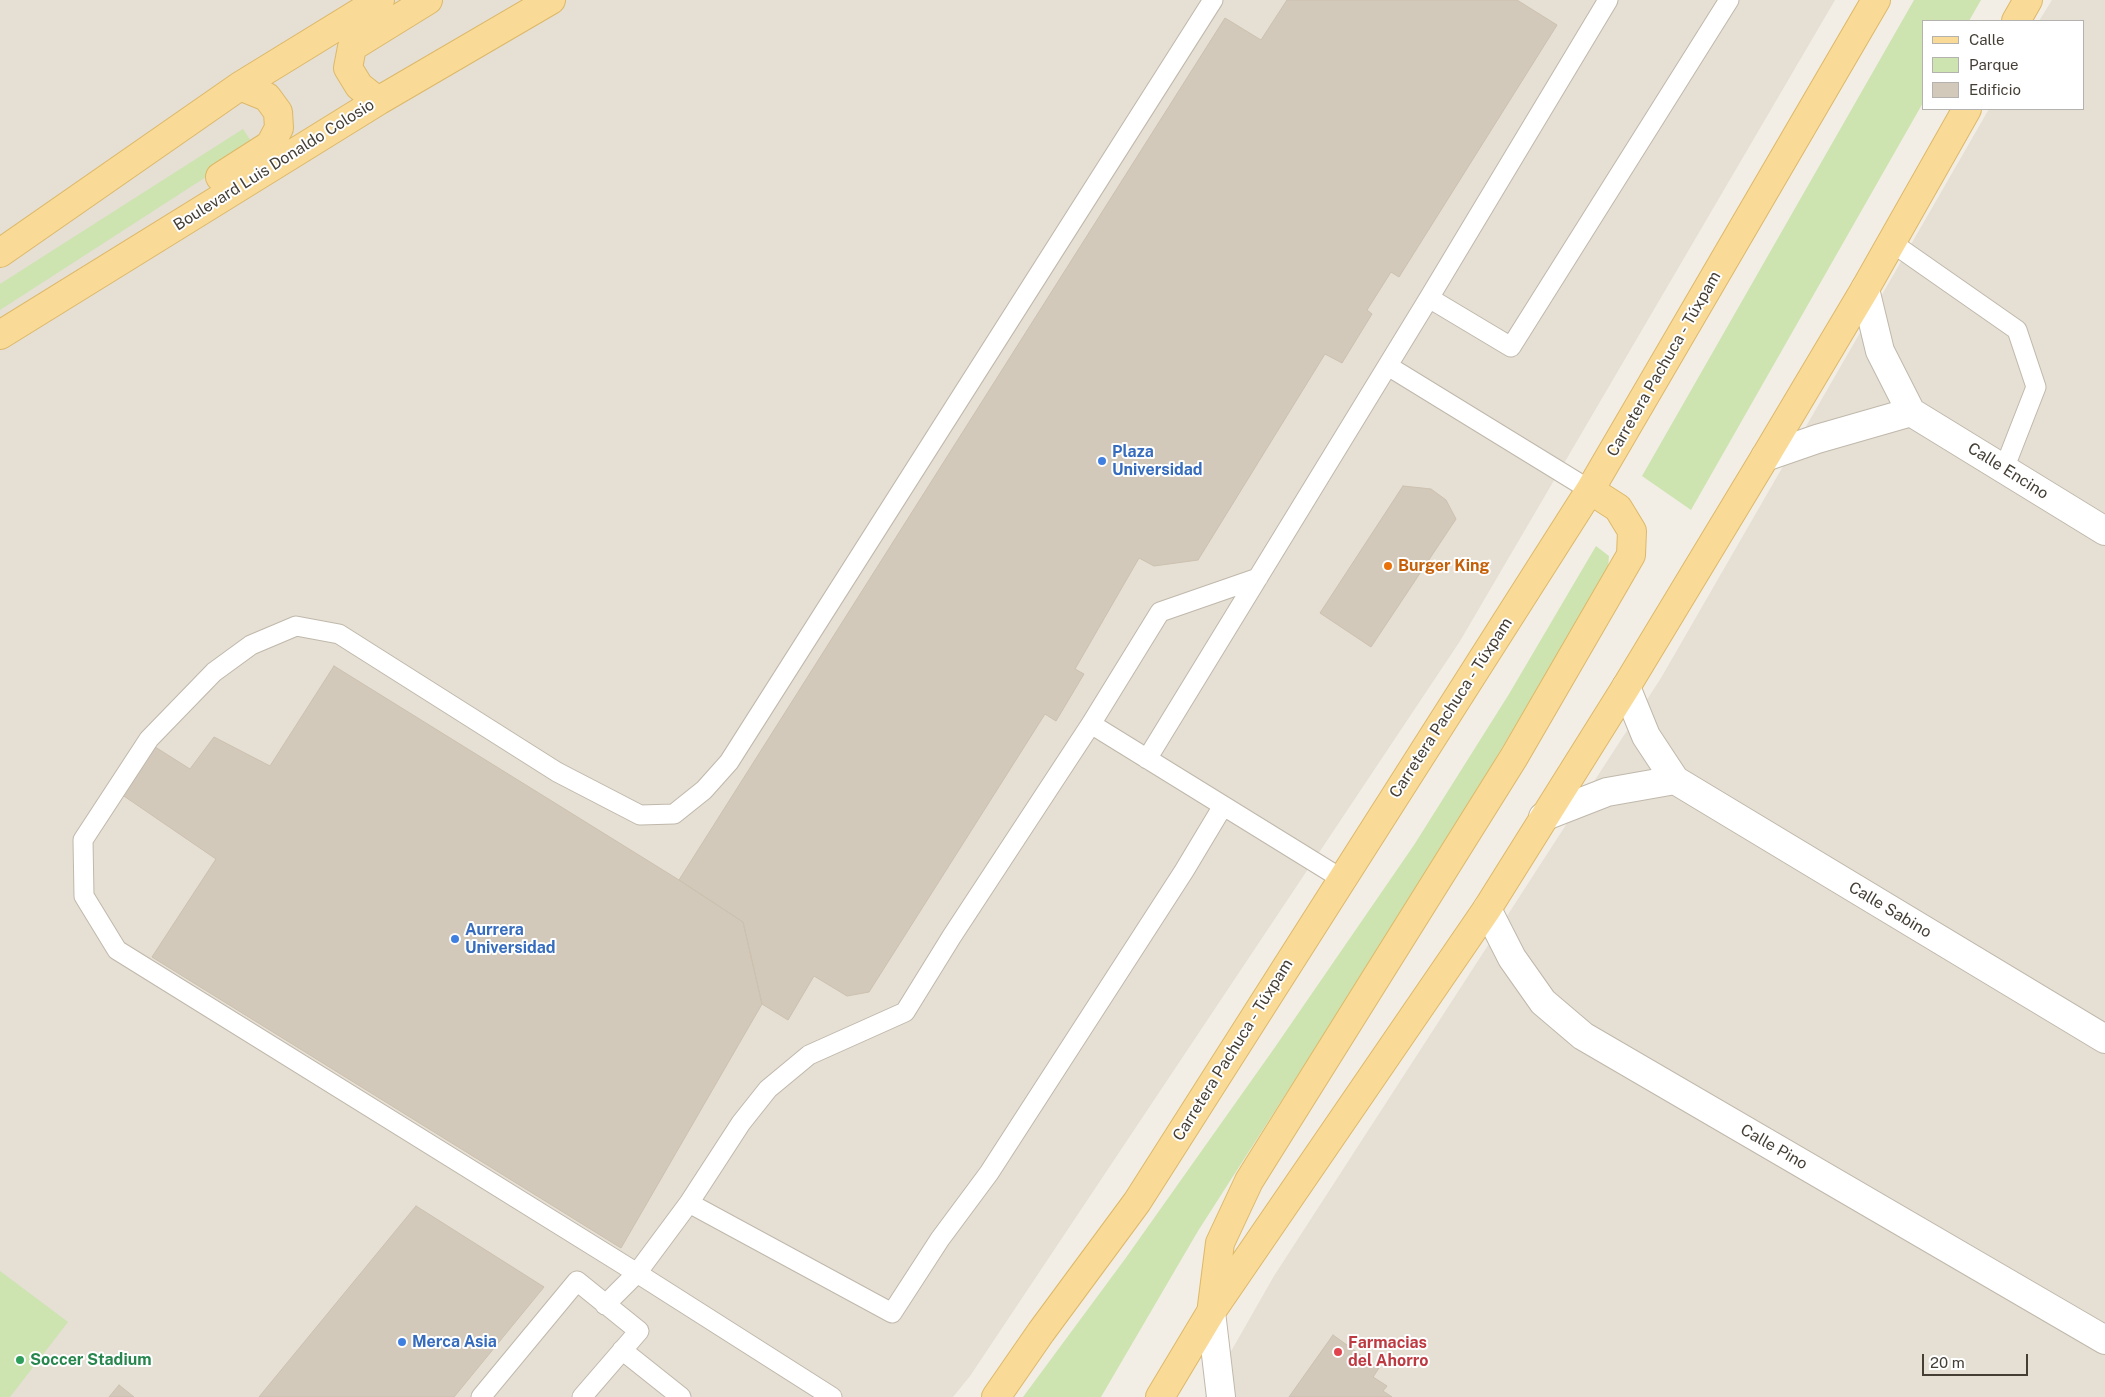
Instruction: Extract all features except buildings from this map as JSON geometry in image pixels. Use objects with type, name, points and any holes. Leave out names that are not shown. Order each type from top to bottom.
[{"type":"main road","points":[[0,254],[240,86],[380,0]]},
{"type":"main road","points":[[378,101],[359,86],[348,68],[352,47],[428,0]]},
{"type":"main road","name":"Boulevard Luis Donaldo Colosio","points":[[0,335],[378,101],[551,0]]},
{"type":"main road","name":"Carretera Pachuca - Túxpam","points":[[996,1397],[1041,1332],[1137,1202],[1590,490],[1876,0]]},
{"type":"main road","points":[[2017,20],[2028,0]]},
{"type":"main road","points":[[0,319],[270,145],[279,128],[278,112],[267,97],[240,86]]},
{"type":"main road","points":[[1160,1397],[1211,1312],[1487,909],[1626,687],[1765,457],[1865,289],[1966,110]]},
{"type":"main road","points":[[1211,1312],[1220,1243],[1249,1181],[1514,757],[1631,556],[1632,531],[1618,508],[1590,490]]},
{"type":"street","points":[[1765,457],[1817,438],[1911,412],[1880,351],[1865,289]]},
{"type":"street","name":"Calle Encino","points":[[1911,412],[2105,531]]},
{"type":"street","name":"Calle Sabino","points":[[1626,687],[1646,736],[1676,780],[2105,1039]]},
{"type":"street","points":[[1543,817],[1607,792],[1676,780]]},
{"type":"street","name":"Calle Pino","points":[[1487,909],[1512,958],[1543,1002],[1583,1036],[2105,1340]]},
{"type":"street","points":[[1211,1312],[1221,1397]]},
{"type":"lane","points":[[832,1397],[637,1273],[117,950],[84,896],[83,840],[149,738],[207,679],[251,645],[296,626],[339,634],[557,772],[640,815],[674,814],[704,790],[729,762],[1213,0]]},
{"type":"lane","points":[[1430,298],[1511,346],[1729,0]]},
{"type":"lane","points":[[1147,758],[1430,298],[1606,1]]},
{"type":"lane","points":[[1891,242],[2017,330],[2036,387],[2004,469]]},
{"type":"lane","points":[[1388,366],[1590,490]]},
{"type":"lane","points":[[605,1305],[637,1273],[690,1202],[741,1123],[768,1090],[809,1055],[905,1012],[1160,612],[1258,578]]},
{"type":"lane","points":[[1090,724],[1342,879]]},
{"type":"lane","points":[[690,1202],[892,1313],[940,1239],[989,1173],[1184,871],[1223,806]]},
{"type":"lane","points":[[482,1397],[577,1281],[639,1330],[582,1397]]},
{"type":"lane","points":[[622,1350],[681,1397]]},
{"type":"shaded area","points":[[0,0],[1835,0],[1460,641],[970,1376],[953,1397],[0,1397]]},
{"type":"shaded area","points":[[2052,0],[2105,0],[2105,1397],[1205,1397],[1274,1276],[1661,678],[1988,110],[2085,110],[2085,20],[2040,20]]},
{"type":"green space","points":[[1914,0],[1981,0],[1970,20],[1922,20],[1922,105],[1691,510],[1642,476]]},
{"type":"green space","points":[[243,129],[254,146],[0,310],[0,284]]},
{"type":"green space","points":[[1596,546],[1609,556],[1608,569],[1435,861],[1198,1231],[1101,1397],[1023,1397],[1125,1259],[1273,1050],[1414,845],[1509,694]]},
{"type":"green space","name":"Soccer Stadium","points":[[0,1271],[68,1322],[10,1397],[0,1397]]},
{"type":"place","name":"Plaza Universidad","points":[[1102,461]]},
{"type":"place","name":"Burger King","points":[[1388,566]]},
{"type":"place","name":"Aurrera Universidad","points":[[455,939]]},
{"type":"place","name":"Merca Asia","points":[[402,1342]]},
{"type":"place","name":"Farmacias del Ahorro","points":[[1338,1352]]},
{"type":"place","name":"Soccer Stadium","points":[[20,1360]]}]
